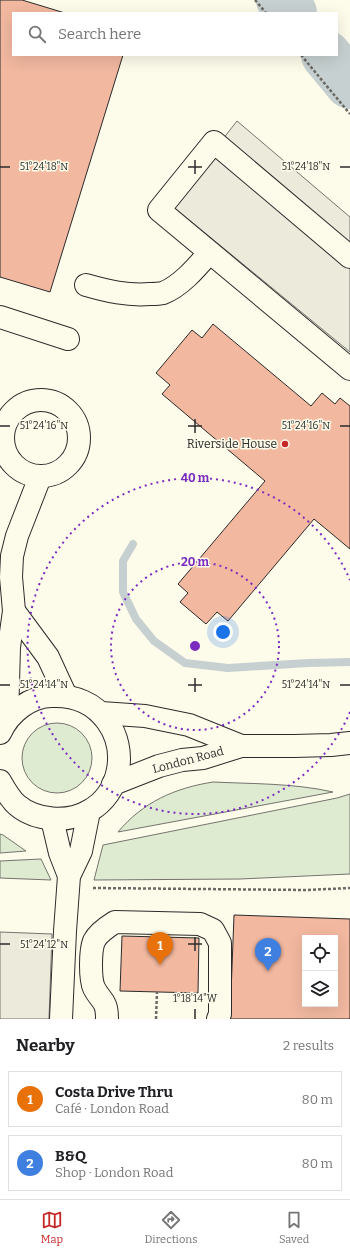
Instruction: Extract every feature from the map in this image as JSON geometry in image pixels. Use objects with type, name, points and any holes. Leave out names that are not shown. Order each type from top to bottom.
[{"type":"main road","points":[[350,257],[214,142],[159,210],[350,370]]},
{"type":"main road","points":[[86,285],[111,292],[140,295],[162,293],[182,282],[194,271],[209,252]]},
{"type":"main road","points":[[0,317],[68,339]]},
{"type":"main road","points":[[32,400],[54,402],[65,408],[75,420],[80,435],[78,449],[72,462],[63,470],[50,476],[40,477],[23,473],[11,464],[4,451],[2,424],[20,406],[32,400]]},
{"type":"main road","points":[[4,726],[9,647],[14,611],[11,577],[12,556],[17,536],[40,477]]},
{"type":"main road","points":[[14,611],[48,657],[66,696]]},
{"type":"main road","points":[[0,781],[6,793],[9,805],[34,815],[52,819],[71,818],[89,811],[99,804],[113,784],[119,766],[119,747],[113,729],[102,713],[85,702],[66,696],[50,696],[33,700],[19,708],[4,726]]},
{"type":"main road","name":"London Road","points":[[102,713],[145,716],[189,726],[242,746]]},
{"type":"main road","name":"London Road","points":[[113,784],[159,766],[182,760],[203,758],[242,746],[331,745],[350,743]]},
{"type":"main road","points":[[68,876],[81,851],[89,811]]},
{"type":"main road","points":[[52,819],[60,853],[68,876],[61,1019]]},
{"type":"main road","points":[[107,1019],[106,1005],[94,987],[91,959],[94,941],[103,930],[115,922],[200,924],[213,930],[220,943],[220,1014],[218,1019]]},
{"type":"path","points":[[255,0],[265,12]]},
{"type":"path","points":[[302,56],[350,114]]},
{"type":"path","points":[[103,888],[307,890],[350,888]]},
{"type":"path","points":[[156,1019],[158,992]]},
{"type":"green space","points":[[57,723],[70,726],[82,733],[89,745],[92,758],[89,771],[82,783],[70,790],[57,793],[44,790],[32,783],[25,771],[22,758],[25,745],[32,733],[44,726]]},
{"type":"green space","points":[[213,782],[288,785],[333,792],[118,832],[138,812],[161,798],[186,788]]},
{"type":"green space","points":[[350,794],[350,874],[240,879],[94,880],[103,845],[337,798]]},
{"type":"green space","points":[[0,834],[3,835],[26,851],[0,853]]},
{"type":"green space","points":[[41,859],[51,880],[0,878],[0,861]]},
{"type":"shaded area","points":[[237,121],[350,217],[350,352],[171,205]]},
{"type":"shaded area","points":[[0,932],[52,934],[49,1019],[0,1019]]},
{"type":"building","points":[[0,0],[22,0],[62,12],[12,12],[12,56],[123,56],[50,292],[0,277]]},
{"type":"building","name":"Riverside House","points":[[213,324],[311,406],[322,393],[335,404],[340,398],[350,406],[350,549],[314,519],[228,621],[217,612],[206,624],[180,602],[188,593],[178,584],[265,481],[162,394],[170,385],[156,373],[192,330],[202,338]]},
{"type":"building","points":[[234,915],[350,919],[350,1019],[230,1019]]},
{"type":"building","points":[[122,936],[199,938],[198,993],[120,991]]},
{"type":"waterway","points":[[281,0],[291,12]]},
{"type":"waterway","points":[[327,56],[350,84]]},
{"type":"waterway","points":[[133,544],[123,561],[123,592],[136,619],[154,641],[185,663],[228,668],[350,662]]},
{"type":"place","name":"Riverside House","points":[[285,444]]},
{"type":"place","name":"Costa Drive Thru","points":[[160,965]]},
{"type":"place","name":"B&Q","points":[[268,971]]}]
